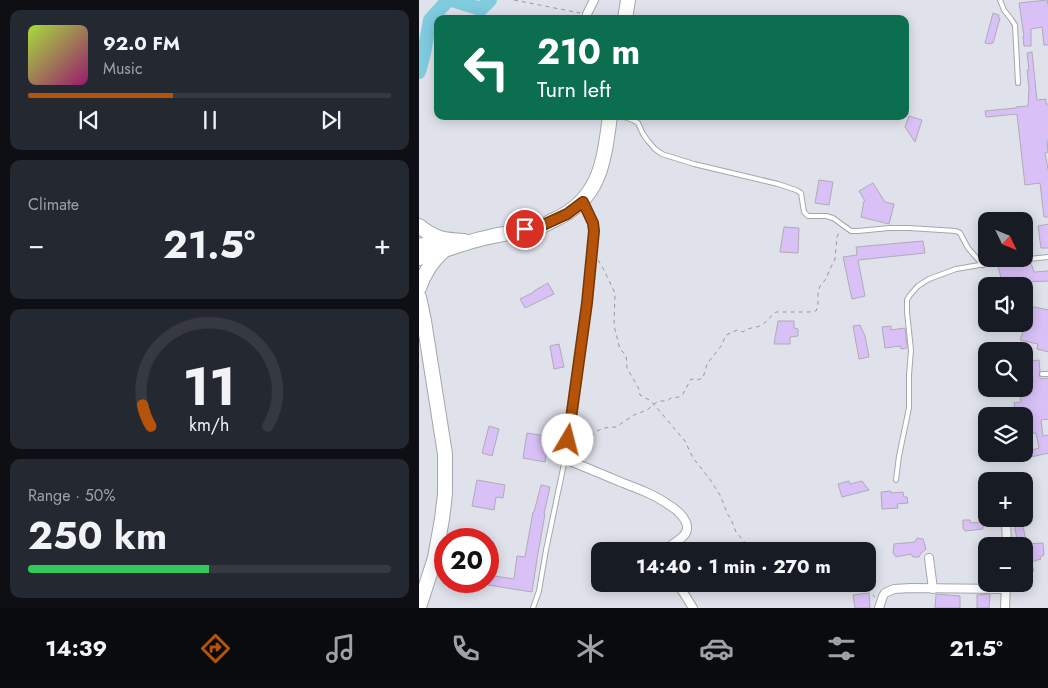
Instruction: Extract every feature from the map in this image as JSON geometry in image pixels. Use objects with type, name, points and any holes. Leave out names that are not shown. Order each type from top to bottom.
[{"type":"highway","points":[[626,15],[628,0]]},
{"type":"highway","points":[[419,246],[446,246],[472,241],[543,225],[567,214],[583,202],[601,170],[609,120]]},
{"type":"highway","points":[[419,226],[432,236],[440,239],[446,246]]},
{"type":"highway","points":[[419,258],[446,246]]},
{"type":"highway","points":[[419,288],[430,264],[446,246]]},
{"type":"highway","points":[[419,296],[445,454],[445,494],[435,558],[419,607]]},
{"type":"street","points":[[587,14],[594,0]]},
{"type":"street","points":[[569,460],[647,493],[669,505],[678,512],[684,520],[687,529],[684,535],[675,542]]},
{"type":"street","points":[[929,558],[933,589]]},
{"type":"street","points":[[880,605],[885,593],[894,589],[978,588]]},
{"type":"street","points":[[684,592],[693,608]]},
{"type":"street","points":[[1005,608],[1006,592]]},
{"type":"lane","points":[[999,0],[1015,26],[1018,84]]},
{"type":"lane","points":[[633,120],[637,123],[648,141],[662,154],[796,190],[801,193],[804,212],[808,216],[833,218],[851,231],[889,228],[956,230],[960,233],[967,248],[978,260]]},
{"type":"lane","points":[[533,608],[539,591],[549,532],[569,460],[594,231],[593,223],[583,202]]},
{"type":"lane","points":[[1033,258],[1048,257]]},
{"type":"lane","points":[[895,480],[909,408],[911,350],[907,300],[918,286],[929,279],[956,269],[978,266]]},
{"type":"lane","points":[[1042,374],[1048,374]]},
{"type":"path","points":[[514,0],[591,15]]},
{"type":"path","points":[[569,460],[592,435],[604,428],[616,427],[634,415],[647,410],[658,401],[667,402],[671,398],[683,394],[691,378],[697,380],[703,378],[707,364],[721,346],[726,335],[737,330],[743,332],[749,328],[761,326],[776,312],[817,311],[818,291],[835,259],[837,237],[842,225]]},
{"type":"path","points":[[592,251],[615,293],[614,326],[620,349],[626,357],[627,368],[639,389],[640,395],[654,404],[685,440],[693,458],[720,495],[736,532],[745,542]]},
{"type":"path","points":[[868,592],[880,605]]},
{"type":"building","points":[[1047,0],[1049,9],[1049,45],[1044,45],[1042,27],[1031,29],[1031,46],[1024,46],[1019,3]]},
{"type":"building","points":[[993,13],[999,15],[998,17],[1000,18],[993,43],[991,44],[985,43]]},
{"type":"building","points":[[1032,52],[1037,100],[1046,99],[1046,104],[1049,104],[1049,141],[1047,141],[1048,152],[1045,153],[1049,174],[1049,217],[1044,217],[1040,183],[1025,185],[1017,114],[986,117],[985,111],[1028,106],[1027,70],[1029,70],[1027,53]]},
{"type":"building","points":[[909,116],[922,120],[915,142],[905,127]]},
{"type":"building","points":[[819,180],[833,182],[829,205],[815,203]]},
{"type":"building","points":[[873,183],[885,202],[894,204],[889,224],[861,217],[865,201],[859,191]]},
{"type":"building","points":[[1049,224],[1049,248],[1041,248],[1038,226]]},
{"type":"building","points":[[784,227],[799,228],[798,253],[780,252]]},
{"type":"building","points":[[923,241],[925,253],[858,260],[865,296],[852,299],[843,257],[857,255],[856,247]]},
{"type":"building","points":[[998,268],[1033,268],[1034,272],[1049,271],[1049,281],[1033,282],[1033,277],[1001,277]]},
{"type":"building","points":[[548,283],[554,294],[525,308],[520,299]]},
{"type":"building","points":[[1033,307],[1049,310],[1049,352],[1037,349],[1038,344],[1020,340],[1023,332],[1033,332]]},
{"type":"building","points":[[778,321],[794,321],[794,328],[798,329],[798,336],[790,337],[790,344],[774,344]]},
{"type":"building","points":[[860,325],[865,336],[869,357],[859,359],[853,326]]},
{"type":"building","points":[[891,326],[891,330],[905,328],[907,348],[901,349],[900,346],[885,348],[882,327]]},
{"type":"building","points":[[559,344],[564,367],[554,369],[550,346]]},
{"type":"building","points":[[1039,360],[1039,375],[1041,379],[1049,378],[1049,419],[1041,420],[1043,436],[1049,435],[1049,453],[1033,456],[1033,450],[1039,448],[1036,433],[1033,433],[1033,407],[1015,407],[1014,403],[1021,402],[1020,397],[1033,397],[1033,361]]},
{"type":"building","points":[[489,426],[499,429],[492,456],[482,453]]},
{"type":"building","points":[[527,433],[545,436],[543,448],[547,449],[545,462],[523,458]]},
{"type":"building","points":[[477,480],[505,485],[503,498],[496,497],[494,510],[472,506]]},
{"type":"building","points":[[849,481],[850,484],[862,481],[869,490],[842,497],[838,484]]},
{"type":"building","points":[[541,485],[550,487],[532,592],[499,587],[499,577],[514,579],[517,556],[525,557]]},
{"type":"building","points":[[891,491],[891,493],[903,492],[904,497],[907,497],[908,503],[897,504],[898,508],[882,509],[881,492]]},
{"type":"building","points":[[963,520],[970,520],[971,523],[978,522],[978,527],[983,527],[983,529],[965,531]]},
{"type":"building","points":[[1023,527],[1025,537],[1016,537],[1015,528]]},
{"type":"building","points":[[917,538],[923,539],[926,549],[919,557],[913,557],[911,554],[896,557],[893,553],[894,544],[915,542]]},
{"type":"building","points":[[1043,543],[1044,555],[1040,557],[1041,559],[1033,561],[1033,544]]},
{"type":"building","points":[[869,593],[870,608],[855,608],[853,595]]},
{"type":"building","points":[[936,594],[960,596],[960,608],[935,608]]},
{"type":"building","points":[[990,594],[989,608],[977,608],[977,595]]},
{"type":"waterway","points":[[434,15],[448,0]]},
{"type":"waterway","points":[[452,0],[481,9],[490,0]]},
{"type":"waterway","points":[[419,72],[430,20],[434,16]]},
{"type":"route","points":[[525,229],[543,225],[567,214],[583,202],[593,223],[594,231],[587,303],[568,440]]}]
